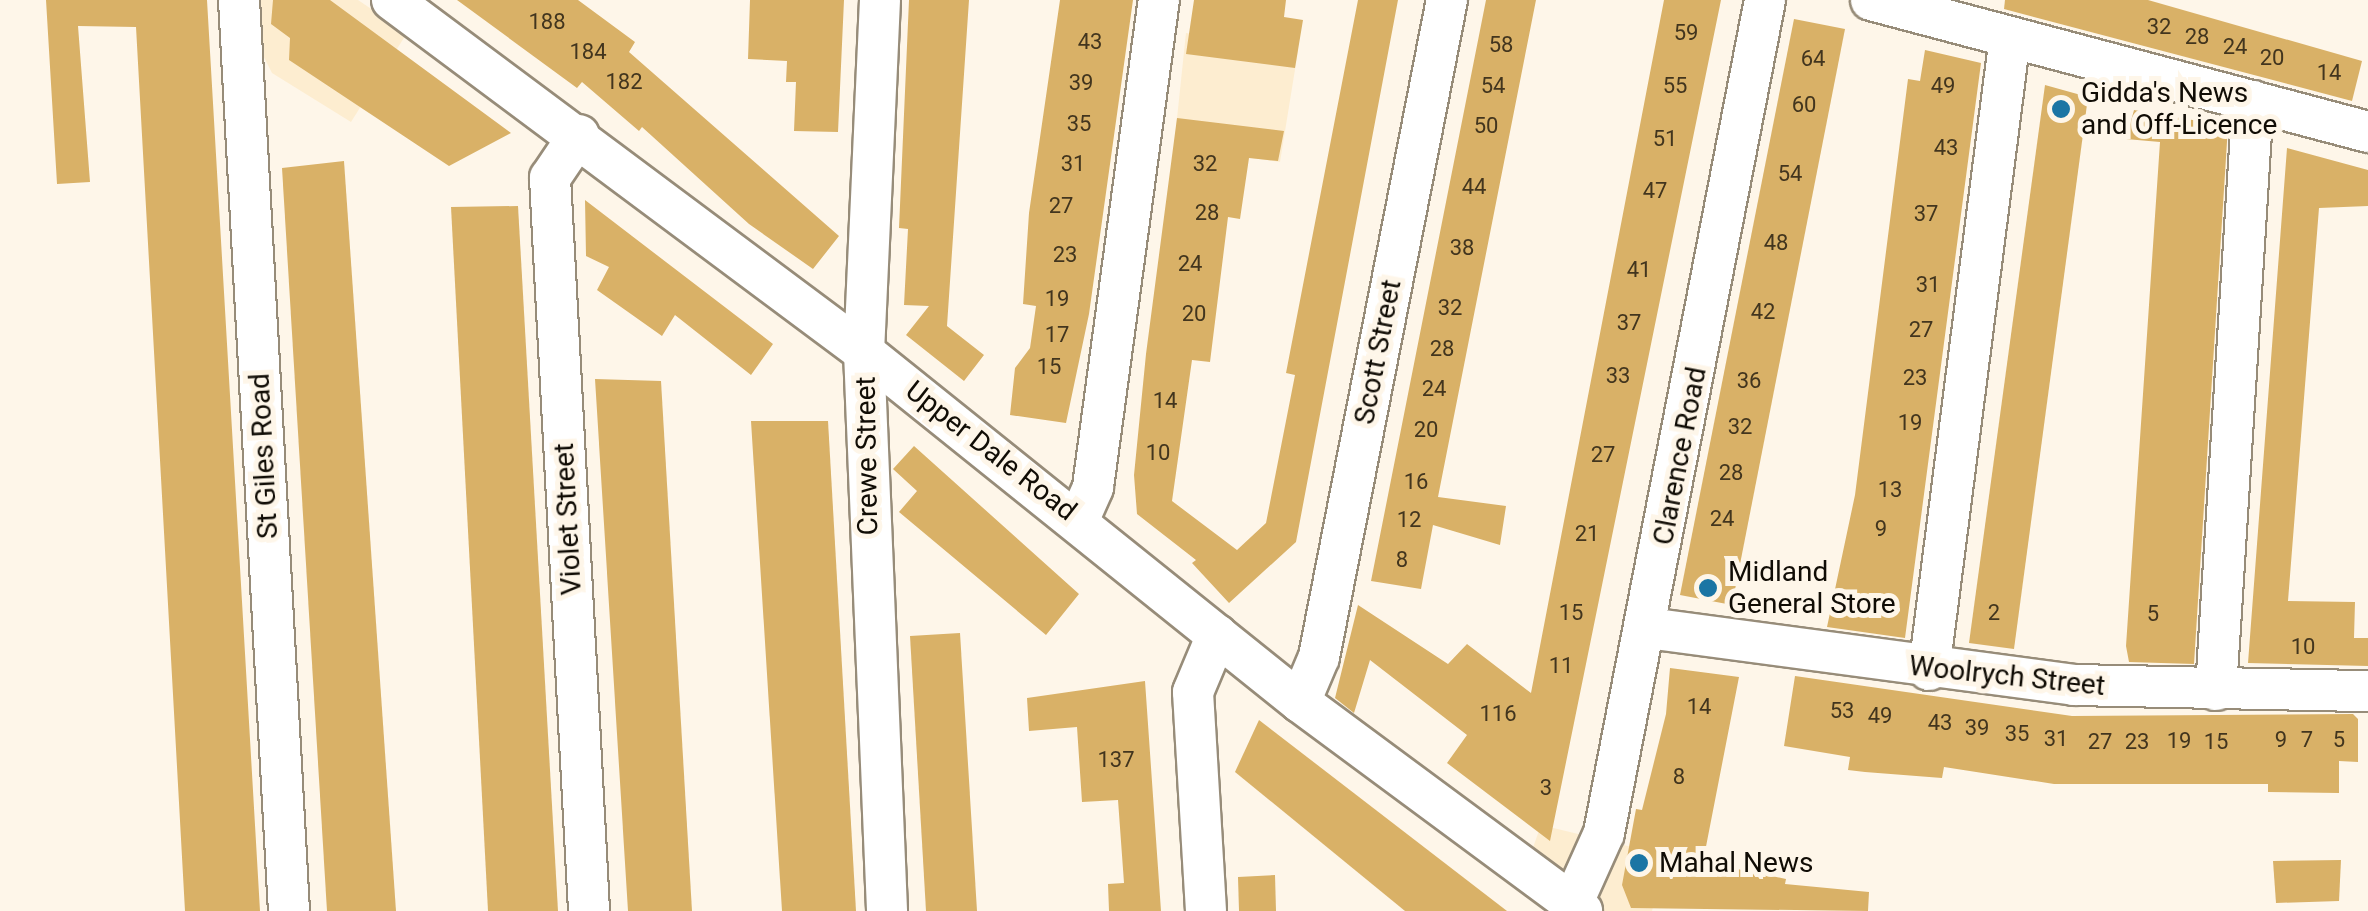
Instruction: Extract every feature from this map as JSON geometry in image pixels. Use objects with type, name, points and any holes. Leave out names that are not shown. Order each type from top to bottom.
[{"type":"street","name":"St Giles Road","points":[[239,0],[289,911]]},
{"type":"street","name":"Upper Dale Road","points":[[392,0],[579,135],[864,352],[1079,519],[1300,702],[1575,909]]},
{"type":"street","name":"Crewe Street","points":[[880,0],[864,352],[887,911]]},
{"type":"street","points":[[1079,519],[1094,487],[1158,0]]},
{"type":"street","name":"Scott Street","points":[[1300,702],[1319,657],[1447,0]]},
{"type":"street","name":"Clarence Road","points":[[1575,909],[1598,856],[1648,628],[1766,0]]},
{"type":"street","points":[[1871,0],[2368,132]]},
{"type":"street","points":[[1929,670],[2010,37]]},
{"type":"street","points":[[2216,690],[2253,101]]},
{"type":"street","name":"Violet Street","points":[[579,135],[550,178],[589,911]]},
{"type":"street","name":"Woolrych Street","points":[[1648,628],[1929,670],[2216,690],[2368,692]]},
{"type":"street","points":[[1206,911],[1193,692],[1217,635]]},
{"type":"shaded area","points":[[235,0],[358,0],[407,33],[351,122],[272,73]]},
{"type":"shaded area","points":[[1186,33],[1298,51],[1280,162],[1174,147]]},
{"type":"shaded area","points":[[1541,825],[1665,855],[1652,911],[1580,911],[1524,873]]},
{"type":"building","points":[[46,0],[207,0],[260,911],[185,911],[136,27],[78,26],[90,182],[57,184]]},
{"type":"building","points":[[273,0],[330,0],[511,133],[449,166],[289,60],[290,38],[271,24]]},
{"type":"building","points":[[457,0],[578,0],[635,42],[629,52],[839,236],[813,269],[749,224],[642,127],[639,131],[582,82],[577,88]]},
{"type":"building","points":[[750,0],[844,0],[838,132],[794,131],[796,82],[786,82],[787,61],[748,59]]},
{"type":"building","points":[[909,0],[969,0],[947,326],[984,355],[964,381],[906,335],[929,306],[904,305],[908,229],[899,228]]},
{"type":"building","points":[[1060,0],[1133,0],[1089,314],[1066,423],[1010,415],[1015,368],[1030,348],[1036,306],[1023,304],[1029,213]]},
{"type":"building","points":[[1194,0],[1286,0],[1284,17],[1303,20],[1295,68],[1186,54]]},
{"type":"building","points":[[1358,0],[1398,0],[1296,542],[1229,603],[1192,563],[1196,560],[1137,514],[1134,475],[1146,354],[1177,118],[1284,131],[1278,161],[1249,158],[1240,219],[1228,217],[1210,362],[1192,360],[1172,501],[1237,550],[1266,523],[1295,375],[1286,373]]},
{"type":"building","points":[[1486,0],[1536,0],[1438,497],[1506,506],[1500,545],[1433,525],[1421,589],[1371,581]]},
{"type":"building","points":[[1664,0],[1721,0],[1550,841],[1447,763],[1467,735],[1370,660],[1354,713],[1335,698],[1358,605],[1448,664],[1467,644],[1531,693]]},
{"type":"building","points":[[2005,0],[2148,0],[2362,61],[2352,101],[2004,9]]},
{"type":"building","points":[[1794,19],[1845,29],[1732,605],[1680,595]]},
{"type":"building","points":[[1925,50],[1981,63],[1905,638],[1827,627],[1855,495],[1908,79],[1920,81]]},
{"type":"building","points":[[2045,85],[2088,97],[2014,649],[1969,643]]},
{"type":"building","points":[[2134,110],[2228,126],[2194,664],[2129,662],[2126,646],[2160,142],[2126,139]]},
{"type":"building","points":[[2287,148],[2368,170],[2368,206],[2319,208],[2288,601],[2355,602],[2354,638],[2368,638],[2368,666],[2248,663]]},
{"type":"building","points":[[344,161],[396,911],[327,911],[282,168]]},
{"type":"building","points":[[585,200],[773,344],[751,375],[675,315],[662,336],[597,290],[609,267],[586,256]]},
{"type":"building","points":[[518,206],[558,911],[488,911],[451,207]]},
{"type":"building","points":[[595,379],[661,381],[692,911],[628,911]]},
{"type":"building","points":[[751,421],[828,421],[856,911],[782,911]]},
{"type":"building","points":[[914,446],[1079,594],[1046,635],[899,512],[917,491],[893,469]]},
{"type":"building","points":[[960,633],[977,911],[926,911],[910,636]]},
{"type":"building","points":[[1670,668],[1739,677],[1703,862],[1786,879],[1785,884],[1869,892],[1868,911],[1631,908],[1622,885],[1636,809],[1642,810],[1666,714]]},
{"type":"building","points":[[1795,676],[2072,716],[2353,714],[2358,719],[2358,762],[2339,761],[2339,793],[2268,792],[2268,784],[2054,784],[1944,767],[1942,778],[1848,770],[1850,757],[1784,746]]},
{"type":"building","points":[[1145,681],[1161,911],[1109,911],[1108,884],[1124,883],[1118,800],[1082,802],[1077,727],[1029,731],[1027,698]]},
{"type":"building","points":[[1259,720],[1507,911],[1405,911],[1235,772]]},
{"type":"building","points":[[2341,860],[2339,901],[2276,903],[2273,861]]},
{"type":"building","points":[[1275,875],[1276,911],[1239,911],[1238,877]]},
{"type":"place","name":"Gidda's News and Off-Licence","points":[[2061,109]]},
{"type":"place","name":"Midland General Store","points":[[1708,588]]},
{"type":"place","name":"Mahal News","points":[[1639,863]]}]
